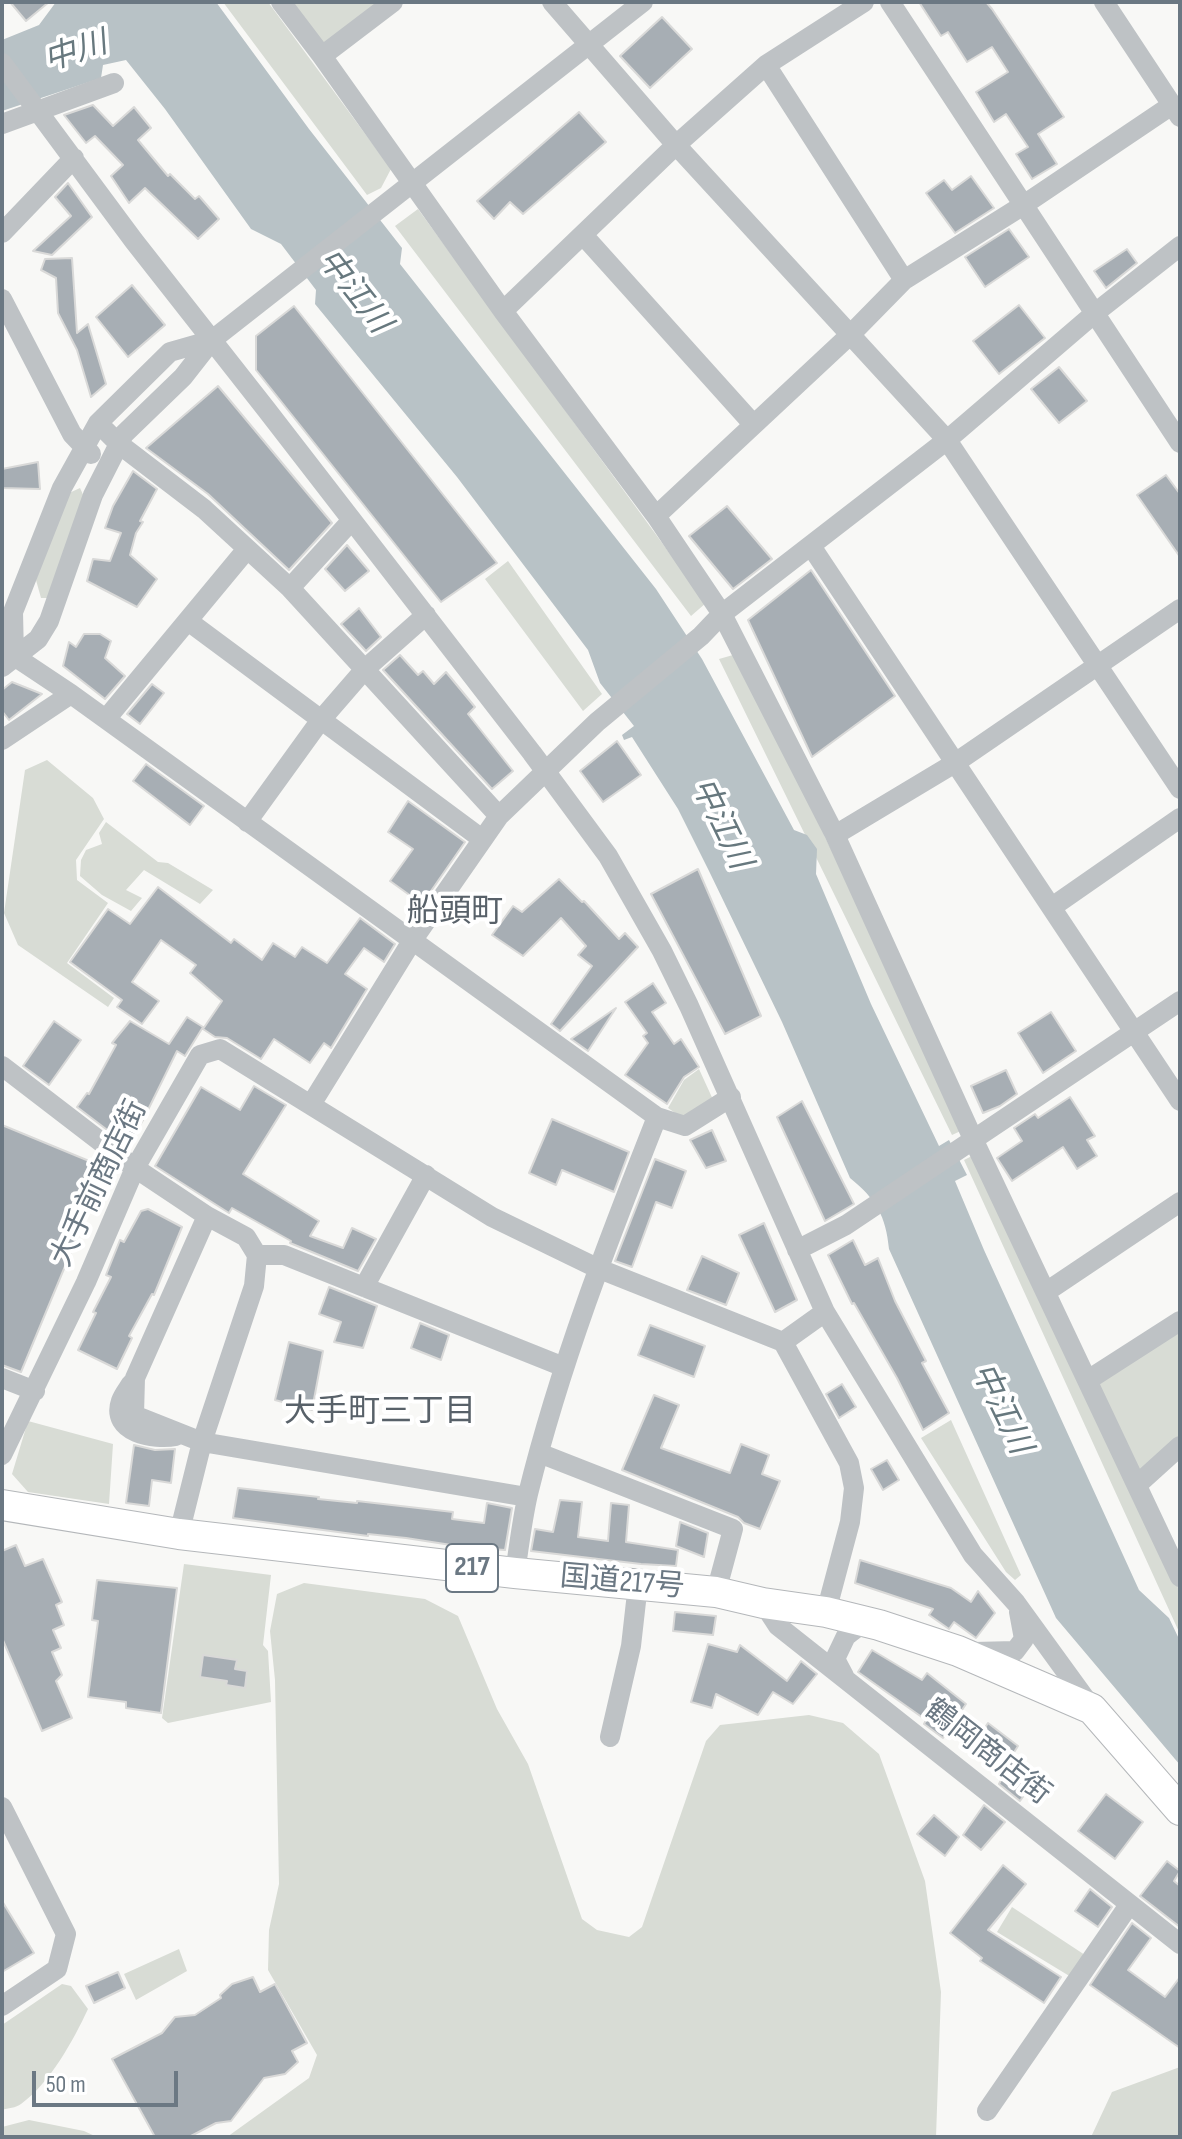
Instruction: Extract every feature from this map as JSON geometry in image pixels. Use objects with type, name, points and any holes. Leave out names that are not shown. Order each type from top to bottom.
[{"type":"highway","name":"国道217号","points":[[2,1505],[179,1534],[515,1573],[716,1592],[879,1625],[958,1651],[1092,1709],[1180,1810]]},
{"type":"street","points":[[281,2],[503,311],[656,516],[722,614],[835,835],[968,1145],[1046,1292],[1180,1577]]},
{"type":"street","points":[[322,56],[393,2]]},
{"type":"street","points":[[552,2],[676,145],[947,440],[1180,789]]},
{"type":"street","points":[[8,662],[38,639],[49,621],[93,495],[124,434],[183,377],[212,340],[643,2]]},
{"type":"street","points":[[503,311],[676,145],[766,65],[864,2]]},
{"type":"street","points":[[890,2],[1180,443]]},
{"type":"street","points":[[656,516],[851,334],[904,280],[1176,111],[1104,2]]},
{"type":"street","points":[[2,63],[134,241],[545,769],[608,856],[662,951],[731,1097],[825,1312],[973,1555],[1016,1603],[1092,1709]]},
{"type":"street","points":[[766,65],[904,280]]},
{"type":"street","points":[[2,124],[34,107],[114,83]]},
{"type":"street","points":[[2,233],[74,158]]},
{"type":"street","points":[[583,235],[753,424]]},
{"type":"street","points":[[312,1103],[412,941],[482,839],[499,816],[545,769],[701,636],[722,614],[947,440],[1095,313],[1180,246]]},
{"type":"street","points":[[2,299],[72,434],[107,468]]},
{"type":"street","points":[[8,662],[7,622],[62,488],[98,423],[170,352],[212,340]]},
{"type":"street","points":[[98,423],[119,444],[204,509],[290,588],[499,816]]},
{"type":"street","points":[[290,588],[352,520]]},
{"type":"street","points":[[811,546],[1180,1101]]},
{"type":"street","points":[[106,719],[247,549]]},
{"type":"street","points":[[835,835],[955,763],[1174,613],[1180,635]]},
{"type":"street","points":[[247,822],[320,721],[365,669],[426,615]]},
{"type":"street","points":[[188,621],[482,839]]},
{"type":"street","points":[[7,622],[38,639]]},
{"type":"street","points":[[8,662],[71,694],[657,1117],[685,1126],[731,1097]]},
{"type":"street","points":[[2,740],[71,694]]},
{"type":"street","points":[[1052,907],[1180,818]]},
{"type":"street","points":[[797,1250],[846,1225],[1180,1001]]},
{"type":"street","name":"大手前商店街","points":[[2,1455],[35,1391],[135,1168],[200,1055],[220,1049],[312,1103],[492,1217],[597,1268],[783,1342]]},
{"type":"street","points":[[2,1066],[135,1168],[207,1216],[246,1237],[257,1255],[254,1286],[193,1438],[179,1534]]},
{"type":"street","points":[[515,1573],[527,1497],[564,1367],[597,1268],[657,1117]]},
{"type":"street","points":[[364,1287],[426,1175]]},
{"type":"street","points":[[1046,1292],[1180,1202]]},
{"type":"street","points":[[207,1216],[135,1378],[134,1415],[193,1438],[527,1497]]},
{"type":"street","points":[[257,1255],[284,1255],[564,1367]]},
{"type":"street","points":[[825,1312],[783,1342],[849,1463],[854,1488],[850,1522],[826,1612]]},
{"type":"street","points":[[1088,1380],[1180,1321]]},
{"type":"street","points":[[2,1378],[35,1391]]},
{"type":"street","points":[[1138,1484],[1180,1446]]},
{"type":"street","points":[[539,1453],[733,1529],[716,1592]]},
{"type":"street","points":[[610,1737],[631,1646],[638,1584]]},
{"type":"street","name":"鶴岡商店街","points":[[763,1603],[778,1626],[1180,1944]]},
{"type":"street","points":[[958,1651],[1015,1651],[1024,1639],[1016,1603]]},
{"type":"street","points":[[846,1680],[835,1659],[838,1647],[859,1626],[879,1625]]},
{"type":"street","points":[[2,1807],[66,1934],[57,1969],[2,2006]]},
{"type":"street","points":[[987,2111],[1129,1905]]},
{"type":"shaded area","points":[[223,2],[268,2],[391,169],[381,188],[367,195]]},
{"type":"shaded area","points":[[285,2],[387,2],[323,50]]},
{"type":"shaded area","points":[[418,209],[706,603],[691,616],[395,226]]},
{"type":"shaded area","points":[[80,488],[86,501],[50,598],[41,598],[36,580],[67,494]]},
{"type":"shaded area","points":[[508,561],[602,694],[583,711],[485,579]]},
{"type":"shaded area","points":[[733,655],[747,674],[965,1129],[952,1135],[719,659]]},
{"type":"shaded area","points":[[47,760],[93,798],[104,819],[76,860],[77,880],[108,903],[67,963],[114,998],[108,1007],[18,945],[4,913],[25,770]]},
{"type":"shaded area","points":[[106,822],[158,862],[168,863],[213,890],[200,904],[144,870],[126,890],[142,898],[131,911],[102,895],[80,876],[81,860],[86,850],[102,844],[99,833]]},
{"type":"shaded area","points":[[699,1069],[715,1104],[681,1117],[668,1108],[684,1080]]},
{"type":"shaded area","points":[[978,1153],[1180,1592],[1180,1634],[964,1160]]},
{"type":"shaded area","points":[[1180,1325],[1180,1438],[1139,1476],[1095,1380]]},
{"type":"shaded area","points":[[951,1420],[1021,1575],[1015,1580],[1006,1572],[921,1438]]},
{"type":"shaded area","points":[[28,1421],[113,1444],[109,1504],[28,1492],[12,1474]]},
{"type":"shaded area","points":[[184,1564],[271,1575],[263,1645],[268,1651],[271,1702],[168,1723],[162,1718]]},
{"type":"shaded area","points":[[304,1583],[425,1599],[458,1616],[497,1709],[528,1764],[582,1919],[597,1930],[629,1937],[642,1927],[706,1741],[720,1725],[809,1715],[843,1723],[879,1754],[925,1881],[941,1992],[936,2137],[227,2137],[309,2078],[317,2055],[268,1970],[269,1930],[279,1884],[275,1680],[270,1631],[277,1594]]},
{"type":"shaded area","points":[[1012,1907],[1085,1955],[1071,1977],[997,1932]]},
{"type":"shaded area","points":[[179,1949],[187,1971],[136,2000],[124,1974]]},
{"type":"shaded area","points":[[62,1984],[71,1986],[88,2009],[68,2048],[42,2085],[19,2105],[2,2110],[2,2025]]},
{"type":"shaded area","points":[[1180,2067],[1180,2137],[1091,2137],[1112,2092]]},
{"type":"shaded area","points":[[29,2120],[84,2131],[97,2137],[2,2135],[2,2127]]},
{"type":"water","points":[[56,2],[216,2],[309,129],[402,248],[400,264],[656,589],[702,659],[794,830],[807,835],[817,849],[816,874],[871,1004],[939,1146],[949,1140],[967,1175],[955,1181],[1139,1590],[1169,1618],[1180,1641],[1180,1765],[1056,1618],[889,1249],[878,1209],[867,1193],[850,1178],[782,1022],[709,871],[678,809],[632,737],[624,740],[622,735],[634,726],[600,683],[588,650],[457,477],[315,304],[316,290],[281,244],[251,229],[126,60],[103,65],[101,78],[2,111],[2,40],[39,25]]},
{"type":"building","points":[[10,2],[49,2],[26,21]]},
{"type":"building","points":[[919,2],[986,2],[992,9],[1064,117],[1038,134],[1057,164],[1032,179],[1016,154],[1028,147],[1006,114],[994,122],[976,92],[1008,72],[992,47],[967,62],[948,32],[941,36]]},
{"type":"building","points":[[662,17],[692,49],[650,88],[620,56]]},
{"type":"building","points":[[93,105],[113,126],[134,107],[151,128],[138,140],[168,176],[170,174],[195,199],[199,196],[219,219],[198,239],[145,188],[129,203],[111,176],[123,165],[95,136],[86,143],[64,115]]},
{"type":"building","points":[[579,112],[606,142],[523,214],[510,202],[494,219],[477,201]]},
{"type":"building","points":[[971,176],[994,208],[955,233],[926,193],[944,180],[952,190]]},
{"type":"building","points":[[68,183],[92,217],[52,255],[33,251],[71,216],[55,197]]},
{"type":"building","points":[[1009,229],[1029,257],[985,287],[965,257]]},
{"type":"building","points":[[1127,249],[1137,263],[1106,288],[1094,271]]},
{"type":"building","points":[[72,258],[77,333],[88,324],[106,384],[91,397],[77,350],[58,313],[56,278],[41,270],[45,259]]},
{"type":"building","points":[[132,285],[165,325],[128,357],[96,317]]},
{"type":"building","points":[[1019,305],[1045,338],[999,374],[973,341]]},
{"type":"building","points":[[294,306],[497,563],[441,602],[256,370],[256,336]]},
{"type":"building","points":[[1059,367],[1087,401],[1059,423],[1031,389]]},
{"type":"building","points":[[218,386],[332,523],[289,570],[208,494],[146,448]]},
{"type":"building","points":[[38,462],[40,489],[2,488],[2,469]]},
{"type":"building","points":[[133,471],[157,489],[140,521],[143,522],[136,533],[130,555],[157,579],[137,607],[87,581],[93,559],[110,561],[121,533],[105,528],[113,506]]},
{"type":"building","points":[[1166,475],[1180,494],[1180,557],[1137,495]]},
{"type":"building","points":[[727,506],[772,559],[733,589],[689,536]]},
{"type":"building","points":[[347,545],[369,571],[345,591],[325,569]]},
{"type":"building","points":[[811,570],[895,696],[812,757],[748,620]]},
{"type":"building","points":[[359,608],[381,637],[366,651],[341,624]]},
{"type":"building","points":[[84,634],[100,634],[111,641],[105,658],[125,676],[105,699],[63,666],[69,642],[76,647]]},
{"type":"building","points":[[400,655],[418,675],[423,671],[434,684],[446,672],[475,707],[468,714],[513,771],[492,789],[383,670]]},
{"type":"building","points":[[12,682],[42,694],[9,720],[2,711],[2,690]]},
{"type":"building","points":[[152,684],[164,693],[140,724],[127,714]]},
{"type":"building","points":[[617,741],[641,775],[603,802],[580,771]]},
{"type":"building","points":[[146,764],[204,806],[190,825],[133,781]]},
{"type":"building","points":[[408,801],[465,842],[422,904],[390,881],[413,849],[388,832]]},
{"type":"building","points":[[698,869],[761,1016],[725,1034],[651,894]]},
{"type":"building","points":[[559,879],[619,939],[625,933],[638,947],[560,1031],[551,1024],[592,966],[578,955],[586,946],[561,918],[523,956],[492,935],[513,906],[522,912]]},
{"type":"building","points":[[158,887],[231,943],[234,939],[262,960],[273,943],[295,957],[302,947],[327,963],[360,918],[395,944],[384,962],[364,948],[345,974],[367,989],[331,1048],[324,1043],[310,1063],[274,1039],[261,1059],[227,1038],[215,1037],[203,1029],[222,1001],[190,973],[196,965],[161,940],[132,982],[159,1001],[142,1024],[117,1007],[122,1000],[70,962],[108,909],[130,924]]},
{"type":"building","points":[[653,983],[666,1003],[652,1012],[674,1044],[681,1039],[699,1067],[684,1077],[667,1104],[625,1075],[648,1043],[643,1036],[647,1033],[625,1002]]},
{"type":"building","points":[[616,1008],[588,1051],[571,1039]]},
{"type":"building","points":[[1051,1012],[1076,1051],[1043,1073],[1018,1033]]},
{"type":"building","points":[[187,1017],[203,1027],[185,1056],[177,1051],[142,1122],[127,1145],[77,1107],[89,1094],[116,1045],[112,1043],[130,1021],[169,1044]]},
{"type":"building","points":[[54,1021],[81,1040],[49,1085],[23,1066]]},
{"type":"building","points":[[1006,1070],[1017,1094],[983,1113],[971,1086]]},
{"type":"building","points":[[254,1086],[286,1105],[243,1174],[319,1221],[310,1236],[343,1248],[352,1228],[376,1239],[358,1271],[290,1243],[232,1208],[229,1213],[155,1166],[201,1087],[240,1110]]},
{"type":"building","points":[[1070,1097],[1095,1136],[1087,1140],[1097,1156],[1077,1169],[1063,1147],[1012,1181],[997,1158],[1022,1141],[1014,1128],[1035,1114],[1038,1118]]},
{"type":"building","points":[[802,1101],[854,1204],[825,1221],[777,1117]]},
{"type":"building","points":[[552,1119],[629,1152],[614,1192],[562,1170],[556,1185],[529,1173]]},
{"type":"building","points":[[2,1125],[106,1168],[21,1372],[2,1365]]},
{"type":"building","points":[[712,1130],[726,1161],[706,1168],[690,1140]]},
{"type":"building","points":[[655,1159],[686,1171],[672,1208],[656,1202],[632,1267],[615,1261]]},
{"type":"building","points":[[148,1209],[182,1227],[154,1295],[129,1336],[132,1338],[117,1369],[78,1350],[111,1277],[106,1275],[120,1240],[124,1242],[141,1211]]},
{"type":"building","points":[[764,1223],[797,1300],[775,1312],[739,1235]]},
{"type":"building","points":[[853,1240],[865,1265],[878,1258],[895,1301],[926,1361],[922,1363],[949,1413],[923,1430],[828,1255]]},
{"type":"building","points":[[702,1256],[739,1273],[726,1305],[687,1290]]},
{"type":"building","points":[[329,1287],[377,1306],[363,1348],[334,1342],[341,1322],[319,1314]]},
{"type":"building","points":[[420,1323],[449,1335],[441,1360],[411,1348]]},
{"type":"building","points":[[650,1325],[705,1346],[694,1377],[638,1355]]},
{"type":"building","points":[[289,1342],[323,1351],[312,1410],[275,1400]]},
{"type":"building","points":[[842,1384],[856,1407],[839,1418],[826,1394]]},
{"type":"building","points":[[654,1395],[679,1405],[661,1448],[730,1473],[741,1444],[769,1455],[762,1474],[780,1481],[760,1529],[622,1470]]},
{"type":"building","points":[[134,1445],[155,1450],[175,1449],[171,1483],[152,1480],[149,1506],[126,1503]]},
{"type":"building","points":[[887,1460],[899,1480],[883,1490],[871,1469]]},
{"type":"building","points":[[238,1488],[453,1512],[452,1519],[484,1523],[487,1503],[512,1508],[505,1550],[233,1518]]},
{"type":"building","points":[[560,1500],[582,1502],[578,1537],[608,1541],[611,1503],[629,1505],[626,1542],[678,1550],[676,1566],[531,1551],[535,1529],[553,1532]]},
{"type":"building","points":[[680,1522],[708,1533],[704,1557],[676,1546]]},
{"type":"building","points":[[16,1545],[25,1566],[43,1559],[62,1602],[56,1605],[64,1625],[53,1630],[61,1648],[52,1652],[62,1675],[56,1681],[72,1718],[42,1731],[2,1638],[2,1551]]},
{"type":"building","points":[[860,1560],[951,1588],[971,1602],[978,1591],[995,1613],[976,1638],[954,1622],[949,1629],[929,1615],[933,1609],[855,1583]]},
{"type":"building","points":[[97,1580],[177,1588],[161,1713],[126,1708],[126,1702],[88,1697],[98,1621],[92,1620]]},
{"type":"building","points":[[675,1612],[716,1616],[713,1635],[673,1631]]},
{"type":"building","points":[[708,1644],[737,1652],[740,1645],[787,1681],[801,1661],[817,1674],[793,1704],[773,1692],[758,1715],[716,1694],[712,1708],[691,1702]]},
{"type":"building","points":[[872,1650],[922,1680],[927,1673],[966,1704],[943,1738],[924,1724],[926,1720],[858,1672]]},
{"type":"building","points":[[203,1655],[237,1660],[235,1669],[247,1671],[245,1688],[226,1685],[227,1681],[200,1677]]},
{"type":"building","points":[[988,1723],[1018,1746],[1011,1757],[1038,1775],[1020,1801],[999,1784],[1003,1776],[970,1751]]},
{"type":"building","points":[[1106,1794],[1143,1822],[1115,1859],[1078,1831]]},
{"type":"building","points":[[984,1805],[1005,1822],[981,1850],[963,1835]]},
{"type":"building","points":[[934,1815],[959,1837],[945,1856],[917,1834]]},
{"type":"building","points":[[1167,1861],[1180,1871],[1174,1881],[1180,1886],[1180,1927],[1140,1896]]},
{"type":"building","points":[[1003,1865],[1026,1884],[988,1930],[1061,1977],[1044,2003],[980,1961],[982,1958],[950,1933]]},
{"type":"building","points":[[1090,1889],[1112,1907],[1098,1927],[1075,1911]]},
{"type":"building","points":[[2,1901],[34,1953],[2,1972]]},
{"type":"building","points":[[1132,1923],[1151,1938],[1128,1970],[1165,1997],[1180,1977],[1180,2048],[1090,1985]]},
{"type":"building","points":[[118,1972],[125,1988],[94,2003],[86,1986]]},
{"type":"building","points":[[253,1977],[260,1992],[275,1984],[307,2043],[292,2051],[298,2062],[285,2074],[264,2078],[231,2121],[216,2123],[189,2137],[155,2137],[112,2059],[162,2033],[175,2017],[195,2015],[221,1998],[220,1995],[232,1984]]},
{"type":"district","name":"船頭町","points":[[455,913]]},
{"type":"district","name":"大手町三丁目","points":[[380,1413]]},
{"type":"water label","name":"中川","points":[[76,53]]},
{"type":"water label","name":"中江川","points":[[353,292]]},
{"type":"water label","name":"中江川","points":[[720,824]]},
{"type":"water label","name":"中江川","points":[[1000,1409]]}]
